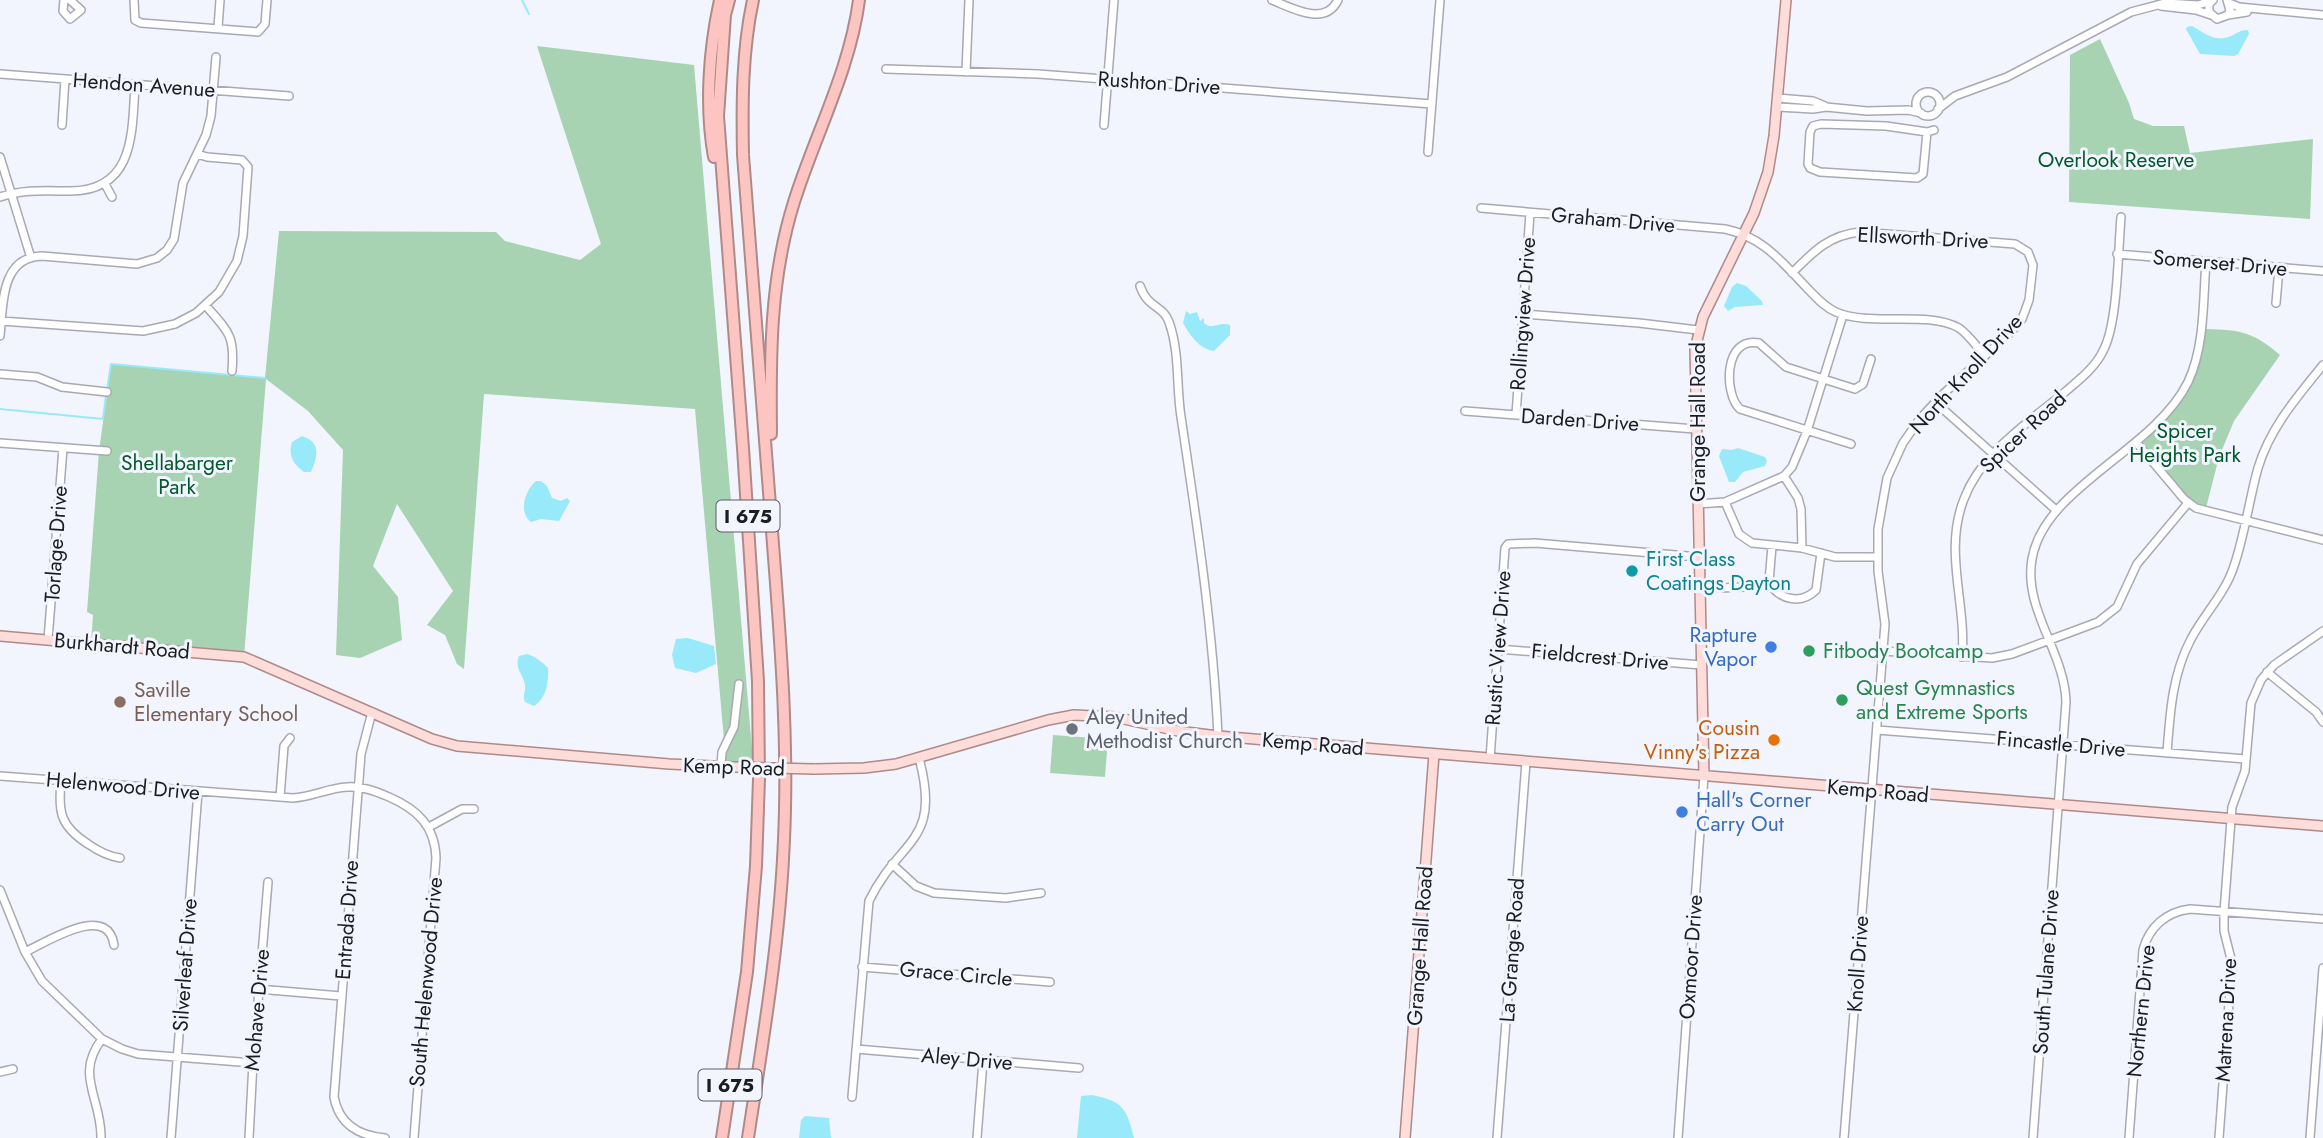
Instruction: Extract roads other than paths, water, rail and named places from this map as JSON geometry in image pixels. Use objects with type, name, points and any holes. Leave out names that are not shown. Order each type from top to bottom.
[{"type":"highway","points":[[720,0],[713,44],[711,114],[712,144],[724,211]]},
{"type":"highway","name":"I 675","points":[[722,1138],[747,972],[756,866],[759,779],[758,681],[718,116],[725,15],[729,0]]},
{"type":"highway","name":"I 675","points":[[748,1138],[770,994],[784,839],[784,700],[741,101],[753,0]]},
{"type":"highway","points":[[771,517],[771,340],[777,272],[794,200],[853,37],[859,0]]},
{"type":"main road","name":"Grange Hall Road","points":[[1704,776],[1695,355],[1698,330],[1712,295],[1744,233],[1768,172],[1786,0]]},
{"type":"main road","name":"Burkhardt Road","points":[[0,636],[244,657]]},
{"type":"main road","name":"Kemp Road","points":[[244,657],[432,738],[457,746],[669,764],[864,768],[919,758],[1048,720],[1074,715],[1115,716],[1174,731],[1218,736],[2323,826]]},
{"type":"main road","name":"Grange Hall Road","points":[[1405,1138],[1434,754]]},
{"type":"street","points":[[64,0],[63,11],[70,19],[81,10],[70,0]]},
{"type":"street","points":[[134,0],[135,20],[141,23],[258,32],[263,29],[267,0]]},
{"type":"street","points":[[218,28],[220,0]]},
{"type":"street","points":[[966,72],[969,0]]},
{"type":"street","points":[[1104,125],[1114,0]]},
{"type":"street","points":[[1272,0],[1318,14],[1330,11],[1338,0]]},
{"type":"street","points":[[1428,152],[1440,0]]},
{"type":"street","points":[[2161,6],[2165,3],[2198,5],[2212,1]]},
{"type":"street","points":[[2211,15],[2208,8],[2212,1]]},
{"type":"street","points":[[2227,1],[2230,10],[2228,15]]},
{"type":"street","points":[[2227,1],[2239,7],[2289,13]]},
{"type":"street","points":[[1777,103],[1813,109],[1826,107],[1933,114],[1955,96],[2007,77],[2131,12],[2150,6],[2196,10],[2222,19],[2239,12],[2323,15]]},
{"type":"street","points":[[0,336],[4,290],[8,277],[20,263],[42,257],[130,264],[157,258],[167,250],[174,239],[180,194],[209,125],[216,57]]},
{"type":"street","name":"Rushton Drive","points":[[886,69],[1108,79],[1432,104]]},
{"type":"street","name":"Hendon Avenue","points":[[0,74],[289,96]]},
{"type":"street","points":[[62,125],[65,79]]},
{"type":"street","points":[[0,197],[34,189],[77,191],[104,184],[116,173],[128,152],[135,85]]},
{"type":"street","points":[[1895,110],[1926,92],[1937,96],[1955,96]]},
{"type":"street","points":[[1937,96],[1938,109]]},
{"type":"street","points":[[1917,99],[1916,107],[1921,113]]},
{"type":"street","points":[[1813,126],[1886,126],[1930,131],[1923,174],[1917,178],[1820,172],[1810,168],[1808,164],[1810,132],[1813,126]]},
{"type":"street","points":[[1,321],[143,331],[175,324],[206,306],[225,284],[240,253],[248,167],[243,160],[197,154]]},
{"type":"street","points":[[0,157],[31,258]]},
{"type":"street","points":[[104,184],[112,197]]},
{"type":"street","name":"Graham Drive","points":[[1481,208],[1725,229],[1744,233]]},
{"type":"street","name":"Rollingview Drive","points":[[1516,415],[1530,213]]},
{"type":"street","name":"Spicer Road","points":[[1962,657],[1963,621],[1954,571],[1957,524],[1968,490],[2008,440],[2086,374],[2100,357],[2111,329],[2121,217]]},
{"type":"street","name":"Ellsworth Drive","points":[[1792,272],[1823,243],[1841,235],[1860,232],[2012,244],[2025,249]]},
{"type":"street","points":[[1744,233],[1769,249],[1821,302],[1843,315],[1947,323],[1965,333],[1985,356]]},
{"type":"street","name":"North Knoll Drive","points":[[1872,790],[1885,613],[1879,578],[1880,510],[1887,478],[1910,433],[1936,402],[2015,328],[2027,307],[2033,265],[2025,249]]},
{"type":"street","name":"Somerset Drive","points":[[2117,254],[2323,271]]},
{"type":"street","name":"South Tulane Drive","points":[[2033,1138],[2066,695],[2062,673],[2032,589],[2031,563],[2038,538],[2056,510],[2136,442],[2174,403],[2190,376],[2199,341],[2206,261]]},
{"type":"street","points":[[2276,303],[2279,268]]},
{"type":"street","points":[[1140,286],[1148,303],[1167,316],[1177,352],[1179,407],[1209,610],[1218,736]]},
{"type":"street","points":[[206,306],[231,337],[234,353],[232,371]]},
{"type":"street","points":[[1523,314],[1698,330]]},
{"type":"street","points":[[1698,504],[1725,502],[1784,476],[1795,462],[1843,315]]},
{"type":"street","points":[[1852,444],[1737,407],[1731,394],[1733,353],[1740,346],[1755,342],[1768,348],[1786,368],[1858,388],[1863,384],[1871,359]]},
{"type":"street","points":[[2167,753],[2172,696],[2179,666],[2192,637],[2230,577],[2258,468],[2285,414],[2323,365]]},
{"type":"street","points":[[0,374],[37,377],[62,387],[107,393]]},
{"type":"street","points":[[1936,402],[2056,510]]},
{"type":"street","name":"Darden Drive","points":[[1465,411],[1695,429]]},
{"type":"street","points":[[2136,442],[2188,503],[2205,512],[2323,540]]},
{"type":"street","points":[[0,443],[107,451]]},
{"type":"street","name":"Torlage Drive","points":[[48,640],[63,448]]},
{"type":"street","points":[[1784,476],[1798,498],[1801,509],[1802,548]]},
{"type":"street","points":[[1725,502],[1739,534],[1752,543],[1802,548],[1835,557],[1878,557]]},
{"type":"street","points":[[1883,651],[2001,657],[2098,622],[2115,610],[2137,564],[2188,503]]},
{"type":"street","name":"Rustic View Drive","points":[[1490,760],[1505,548],[1508,544],[1514,542],[1699,557]]},
{"type":"street","points":[[1772,546],[1769,582],[1775,591],[1786,597],[1799,599],[1816,590],[1821,553]]},
{"type":"street","points":[[1719,587],[1744,587],[1769,582]]},
{"type":"street","points":[[2323,631],[2281,658],[2267,672],[2316,712],[2323,722]]},
{"type":"street","name":"Fieldcrest Drive","points":[[1498,649],[1702,665]]},
{"type":"street","name":"Matrena Drive","points":[[2219,1138],[2232,963],[2224,931],[2231,819],[2234,799],[2243,777],[2251,703],[2267,672]]},
{"type":"street","points":[[720,767],[722,752],[734,727],[739,684]]},
{"type":"street","name":"Entrada Drive","points":[[372,712],[362,749],[358,787],[334,1097],[339,1112],[349,1125],[360,1133],[385,1138]]},
{"type":"street","name":"Fincastle Drive","points":[[1877,730],[2246,759]]},
{"type":"street","points":[[280,797],[284,746],[290,738]]},
{"type":"street","points":[[852,1097],[869,901],[877,884],[918,834],[923,820],[927,794],[919,758]]},
{"type":"street","name":"La Grange Road","points":[[1497,1138],[1526,762]]},
{"type":"street","name":"Helenwood Drive","points":[[0,776],[280,797],[303,797],[337,788],[358,787]]},
{"type":"street","name":"Oxmoor Drive","points":[[1678,1138],[1704,776]]},
{"type":"street","points":[[61,780],[61,813],[70,831],[100,852],[120,858]]},
{"type":"street","points":[[358,787],[405,804],[420,815],[429,827],[462,809],[474,809]]},
{"type":"street","name":"Knoll Drive","points":[[1844,1138],[1872,790]]},
{"type":"street","name":"Silverleaf Drive","points":[[171,1138],[198,792]]},
{"type":"street","name":"South Helenwood Drive","points":[[414,1138],[436,858],[429,827]]},
{"type":"street","points":[[892,864],[916,886],[934,893],[1006,898],[1041,893]]},
{"type":"street","name":"Mohave Drive","points":[[249,1138],[268,882]]},
{"type":"street","points":[[0,890],[25,952],[42,981],[102,1039],[130,1052],[253,1063]]},
{"type":"street","name":"Northern Drive","points":[[2129,1138],[2145,944],[2149,933],[2161,920],[2176,912],[2190,909],[2224,912]]},
{"type":"street","points":[[2224,912],[2323,919]]},
{"type":"street","points":[[25,952],[76,929],[92,925],[107,928],[112,934],[114,945]]},
{"type":"street","name":"Grace Circle","points":[[862,967],[1050,982]]},
{"type":"street","points":[[2310,1138],[2323,968]]},
{"type":"street","points":[[258,989],[341,996]]},
{"type":"street","points":[[101,1138],[99,1115],[88,1074],[89,1060],[102,1039]]},
{"type":"street","name":"Aley Drive","points":[[856,1049],[1079,1068]]},
{"type":"street","points":[[977,1138],[983,1061]]},
{"type":"street","points":[[0,1072],[13,1069]]},
{"type":"water","points":[[2192,26],[2215,38],[2225,38],[2245,30],[2248,30],[2249,34],[2238,54],[2234,56],[2200,54],[2186,29]]},
{"type":"water","points":[[1737,283],[1746,286],[1763,305],[1735,307],[1728,311],[1724,306],[1732,287]]},
{"type":"water","points":[[1186,311],[1190,314],[1197,312],[1200,321],[1204,318],[1207,325],[1230,325],[1230,335],[1214,351],[1209,350],[1192,337],[1183,323]]},
{"type":"water","points":[[302,436],[312,442],[316,450],[311,472],[300,469],[291,456],[292,442]]},
{"type":"water","points":[[1738,448],[1765,457],[1767,461],[1765,466],[1743,472],[1735,482],[1729,482],[1719,456],[1722,449]]},
{"type":"water","points":[[536,481],[547,486],[552,498],[561,501],[567,498],[570,501],[559,521],[541,519],[531,522],[527,518],[524,501]]},
{"type":"water","points":[[688,638],[714,646],[716,664],[696,673],[675,668],[672,655],[676,639]]},
{"type":"water","points":[[527,654],[548,668],[546,690],[534,706],[525,702],[525,685],[518,668],[519,656]]},
{"type":"water","points":[[1092,1095],[1117,1103],[1122,1108],[1129,1119],[1134,1138],[1077,1138],[1081,1096]]},
{"type":"water","points":[[805,1116],[829,1118],[831,1138],[799,1138],[801,1120]]},
{"type":"waterway","points":[[522,0],[529,14]]},
{"type":"waterway","points":[[107,390],[111,364],[265,378]]},
{"type":"waterway","points":[[0,409],[103,419],[106,395]]},
{"type":"place","name":"First Class Coatings Dayton","points":[[1632,571]]},
{"type":"place","name":"Rapture Vapor","points":[[1771,647]]},
{"type":"place","name":"Fitbody Bootcamp","points":[[1809,651]]},
{"type":"place","name":"Quest Gymnastics and Extreme Sports","points":[[1842,700]]},
{"type":"place","name":"Saville Elementary School","points":[[120,702]]},
{"type":"place","name":"Aley United Methodist Church","points":[[1072,729]]},
{"type":"place","name":"Cousin Vinny's Pizza","points":[[1774,740]]},
{"type":"place","name":"Hall's Corner Carry Out","points":[[1682,812]]},
{"type":"park label","name":"Overlook Reserve","points":[[2116,160]]},
{"type":"park label","name":"Spicer Heights Park","points":[[2185,443]]},
{"type":"park label","name":"Shellabarger Park","points":[[177,475]]}]
